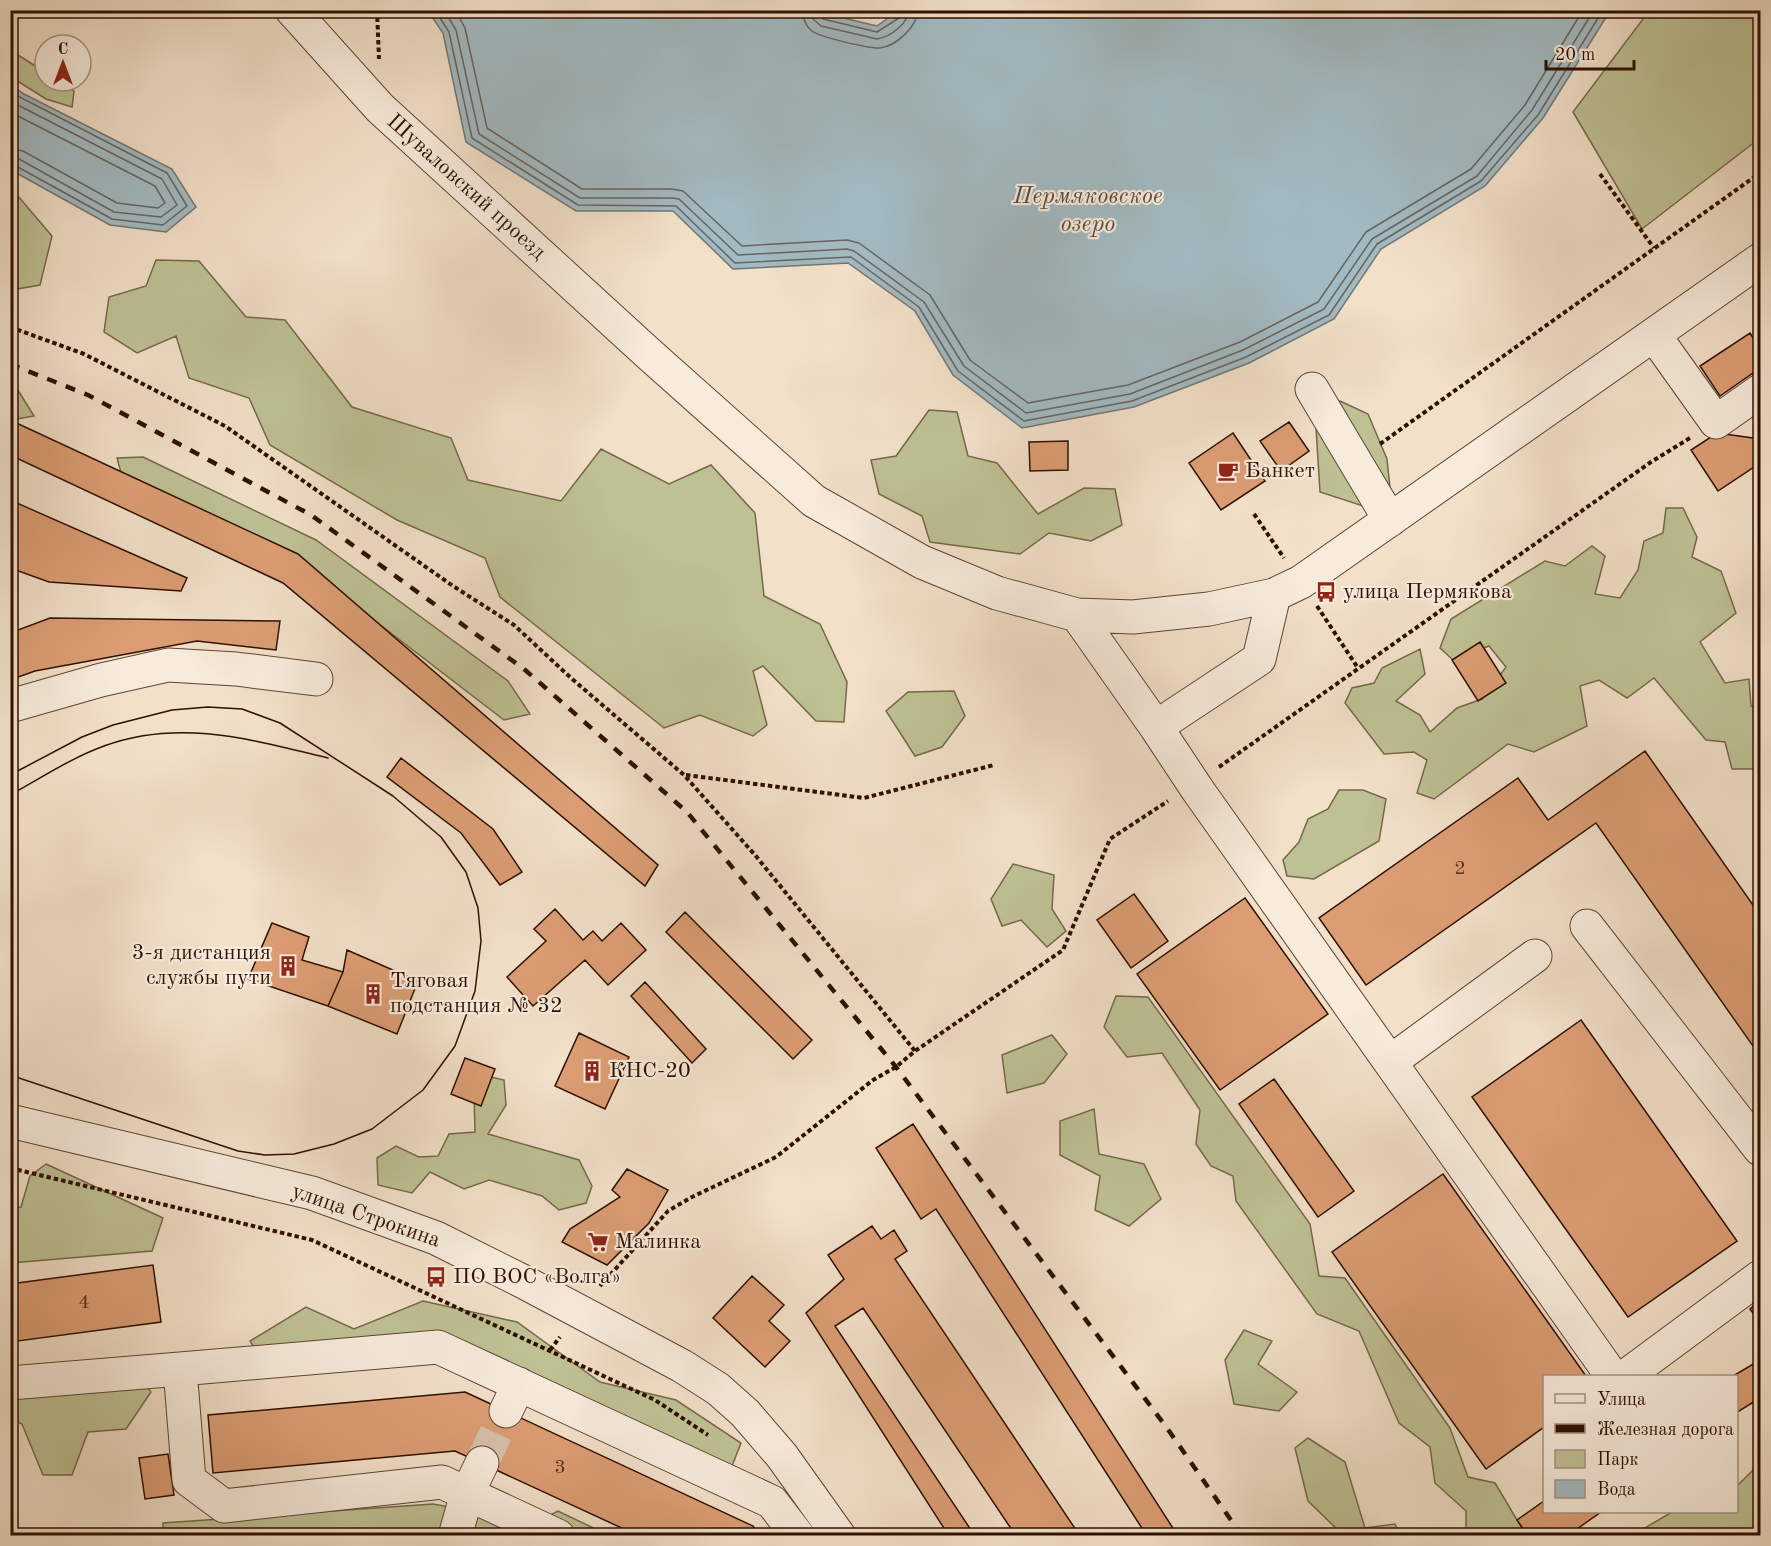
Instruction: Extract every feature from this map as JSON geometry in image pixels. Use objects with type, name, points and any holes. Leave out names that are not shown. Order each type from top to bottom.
[{"type":"street","name":"Шуваловский проезд","points":[[292,10],[380,108],[814,501],[922,562],[998,593],[1077,615]]},
{"type":"street","points":[[1077,615],[1143,616],[1209,609],[1274,595],[1314,574],[1761,260]]},
{"type":"street","points":[[1654,335],[1716,422],[1761,391]]},
{"type":"street","points":[[1312,389],[1390,520]]},
{"type":"street","points":[[1156,727],[1259,659],[1274,595]]},
{"type":"street","points":[[1077,615],[1611,1375]]},
{"type":"street","points":[[10,706],[101,680],[168,665],[237,669],[316,679]]},
{"type":"street","points":[[1587,926],[1761,1149]]},
{"type":"street","points":[[1390,1062],[1535,956]]},
{"type":"street","name":"улица Строкина","points":[[10,1121],[312,1193],[436,1238],[579,1310],[682,1366],[718,1389],[745,1413],[782,1456],[825,1530]]},
{"type":"street","points":[[1629,1375],[1761,1277]]},
{"type":"street","points":[[10,1383],[438,1347],[512,1398],[772,1502],[798,1536]]},
{"type":"street","points":[[180,1369],[189,1480],[224,1506],[442,1482],[558,1536]]},
{"type":"street","points":[[455,1536],[467,1494],[482,1463]]},
{"type":"path","points":[[1355,462],[1761,173]]},
{"type":"path","points":[[1600,174],[1654,248]]},
{"type":"path","points":[[10,327],[84,354],[225,426],[453,586],[514,625],[571,678],[684,775],[748,846],[915,1051]]},
{"type":"path","points":[[550,1350],[579,1310],[668,1211],[776,1156],[873,1080],[896,1067],[915,1051],[1063,950],[1110,838],[1194,784],[1650,462],[1716,422]]},
{"type":"path","points":[[684,775],[864,798],[994,765]]},
{"type":"path","points":[[10,1168],[312,1240],[655,1400],[717,1441]]},
{"type":"green space","points":[[1649,11],[1760,11],[1760,138],[1642,229],[1573,112]]},
{"type":"green space","points":[[10,50],[33,64],[33,91],[11,77]]},
{"type":"green space","points":[[36,93],[74,93],[72,107],[46,99]]},
{"type":"green space","points":[[11,188],[52,236],[40,285],[11,290]]},
{"type":"green space","points":[[156,260],[199,261],[246,317],[285,320],[352,407],[451,438],[468,480],[561,501],[601,449],[669,484],[711,465],[755,513],[764,596],[820,624],[847,682],[844,722],[816,721],[763,666],[753,671],[767,725],[753,736],[700,715],[664,728],[500,597],[485,558],[397,520],[270,445],[249,398],[189,378],[176,336],[137,353],[104,332],[109,297],[146,286]]},
{"type":"green space","points":[[11,386],[16,387],[34,416],[11,420]]},
{"type":"green space","points":[[1340,401],[1368,414],[1387,459],[1390,488],[1369,508],[1320,492],[1316,428]]},
{"type":"green space","points":[[929,410],[957,412],[968,456],[997,463],[1038,514],[1084,488],[1115,489],[1122,525],[1091,541],[1049,533],[1020,554],[930,542],[922,516],[879,494],[871,460],[896,456]]},
{"type":"green space","points":[[143,457],[316,540],[508,681],[530,714],[504,720],[293,558],[123,480],[117,458]]},
{"type":"green space","points":[[1666,508],[1683,508],[1697,537],[1692,557],[1721,571],[1736,613],[1700,642],[1725,683],[1749,679],[1751,706],[1760,708],[1760,769],[1732,769],[1725,742],[1706,740],[1654,678],[1627,698],[1599,680],[1580,686],[1587,726],[1534,752],[1508,744],[1434,799],[1417,793],[1427,760],[1414,752],[1384,754],[1345,703],[1352,688],[1374,683],[1382,668],[1420,649],[1425,674],[1396,701],[1420,715],[1430,732],[1457,708],[1482,699],[1506,667],[1489,646],[1453,660],[1440,648],[1451,619],[1545,561],[1565,566],[1592,546],[1605,556],[1595,594],[1620,598],[1638,570],[1644,541],[1663,533]]},
{"type":"green space","points":[[954,691],[965,716],[942,747],[915,756],[886,711],[908,692]]},
{"type":"green space","points":[[1339,790],[1363,790],[1386,799],[1379,841],[1314,879],[1287,876],[1283,860],[1299,842],[1308,819],[1328,809]]},
{"type":"green space","points":[[1013,864],[1054,875],[1052,909],[1066,931],[1047,947],[1021,920],[1002,926],[991,899]]},
{"type":"green space","points":[[1116,996],[1148,997],[1310,1224],[1319,1276],[1345,1278],[1450,1428],[1468,1477],[1495,1483],[1526,1535],[1466,1535],[1466,1511],[1435,1483],[1430,1447],[1399,1423],[1359,1331],[1317,1314],[1236,1201],[1233,1176],[1211,1166],[1196,1144],[1200,1110],[1162,1053],[1127,1057],[1104,1027]]},
{"type":"green space","points":[[1052,1035],[1067,1054],[1044,1083],[1007,1093],[1002,1055]]},
{"type":"green space","points":[[491,1077],[504,1080],[506,1105],[488,1134],[579,1160],[592,1186],[586,1203],[559,1210],[542,1196],[489,1180],[464,1189],[430,1172],[412,1193],[378,1185],[377,1158],[396,1146],[419,1157],[438,1156],[449,1134],[475,1132],[474,1093]]},
{"type":"green space","points":[[1094,1109],[1099,1154],[1144,1164],[1161,1199],[1129,1226],[1095,1210],[1100,1176],[1060,1155],[1060,1121]]},
{"type":"green space","points":[[46,1164],[163,1218],[152,1251],[11,1263],[11,1209],[21,1207],[30,1176]]},
{"type":"green space","points":[[423,1301],[517,1322],[600,1382],[676,1400],[741,1443],[732,1466],[487,1353],[260,1357],[250,1341],[306,1307],[354,1329]]},
{"type":"green space","points":[[1244,1330],[1272,1341],[1258,1364],[1297,1392],[1279,1411],[1234,1404],[1225,1360]]},
{"type":"green space","points":[[126,1360],[151,1392],[126,1429],[88,1432],[72,1475],[43,1475],[22,1424],[11,1420],[10,1397]]},
{"type":"green space","points":[[1308,1438],[1345,1462],[1365,1528],[1395,1524],[1400,1535],[1343,1535],[1308,1501],[1295,1448]]},
{"type":"green space","points":[[1760,1463],[1760,1535],[1633,1535],[1670,1513],[1738,1513],[1738,1485]]},
{"type":"green space","points":[[433,1504],[476,1512],[521,1530],[558,1511],[608,1535],[163,1536],[163,1523]]},
{"type":"water","name":"Пермяковское озеро","points":[[899,10],[1610,11],[1543,118],[1485,186],[1381,249],[1334,319],[1249,363],[1134,407],[1022,428],[953,375],[915,311],[848,263],[733,269],[673,211],[576,211],[466,142],[443,33],[428,11],[814,11],[877,26]]},
{"type":"water","points":[[11,85],[24,94],[172,169],[196,207],[166,232],[110,225],[11,170]]},
{"type":"building","points":[[1750,333],[1760,350],[1760,368],[1720,396],[1700,366]]},
{"type":"building","points":[[10,420],[298,554],[658,865],[645,886],[283,583],[10,455]]},
{"type":"building","points":[[1289,422],[1309,451],[1281,471],[1260,441]]},
{"type":"building","points":[[1233,433],[1265,481],[1221,510],[1189,463]]},
{"type":"building","points":[[1717,433],[1760,439],[1760,463],[1718,491],[1691,450]]},
{"type":"building","points":[[1068,441],[1068,470],[1030,471],[1029,442]]},
{"type":"building","points":[[10,500],[187,578],[181,591],[49,582],[10,568]]},
{"type":"building","points":[[50,618],[280,621],[276,650],[197,641],[35,671],[10,680],[10,633]]},
{"type":"building","points":[[1480,642],[1506,683],[1478,701],[1452,660]]},
{"type":"building","points":[[1645,751],[1760,915],[1760,1056],[1596,823],[1366,985],[1319,918],[1518,778],[1548,820]]},
{"type":"building","points":[[401,758],[493,829],[522,872],[500,885],[461,833],[387,777]]},
{"type":"building","points":[[1134,894],[1168,941],[1131,968],[1097,920]]},
{"type":"building","points":[[1245,898],[1328,1014],[1220,1090],[1137,974]]},
{"type":"building","points":[[555,909],[583,940],[593,931],[602,941],[621,923],[646,950],[608,985],[585,960],[533,1006],[507,977],[546,941],[534,929]]},
{"type":"building","points":[[685,912],[812,1040],[793,1059],[666,932]]},
{"type":"building","name":"3-я дистанция службы пути","points":[[272,923],[309,937],[302,960],[343,972],[328,1006],[248,979]]},
{"type":"building","name":"Тяговая подстанция № 32","points":[[347,950],[418,981],[397,1034],[328,1006],[343,972]]},
{"type":"building","points":[[645,982],[706,1049],[692,1063],[631,996]]},
{"type":"building","points":[[1581,1020],[1737,1241],[1628,1317],[1472,1097]]},
{"type":"building","name":"КНС-20","points":[[579,1033],[629,1057],[605,1109],[555,1086]]},
{"type":"building","points":[[465,1058],[495,1069],[481,1106],[451,1094]]},
{"type":"building","points":[[1274,1079],[1354,1191],[1318,1217],[1239,1104]]},
{"type":"building","points":[[913,1124],[1178,1536],[1147,1536],[936,1209],[921,1219],[876,1148]]},
{"type":"building","points":[[627,1169],[668,1190],[649,1223],[607,1265],[562,1242],[570,1229],[620,1197],[612,1190]]},
{"type":"building","points":[[1443,1174],[1585,1375],[1543,1375],[1543,1428],[1486,1469],[1332,1252]]},
{"type":"building","points":[[872,1226],[881,1239],[894,1230],[907,1251],[895,1259],[1080,1536],[1016,1536],[863,1308],[835,1326],[975,1536],[949,1536],[806,1313],[844,1279],[828,1255]]},
{"type":"building","points":[[153,1265],[161,1322],[10,1342],[10,1284]]},
{"type":"building","points":[[752,1276],[784,1305],[769,1321],[790,1341],[765,1367],[713,1318]]},
{"type":"building","points":[[1760,1300],[1760,1322],[1750,1309]]},
{"type":"building","points":[[1760,1360],[1760,1398],[1738,1412],[1738,1375],[1735,1375]]},
{"type":"building","points":[[465,1392],[753,1526],[760,1536],[639,1536],[455,1451],[213,1473],[208,1415]]},
{"type":"building","points":[[168,1454],[174,1495],[145,1499],[139,1458]]},
{"type":"building","points":[[1543,1502],[1543,1513],[1600,1513],[1567,1536],[1528,1536],[1517,1520]]},
{"type":"tunnel","points":[[482,1463],[506,1411]]},
{"type":"tram line","points":[[10,775],[82,737],[113,725],[172,710],[208,707],[242,709],[280,723],[393,796],[441,837],[466,872],[478,908],[481,941],[475,991],[455,1046],[423,1090],[372,1129],[334,1144],[294,1154],[265,1155],[238,1151],[10,1075]]},
{"type":"tram line","points":[[10,795],[68,762],[104,746],[132,738],[161,734],[188,733],[244,739],[328,758]]},
{"type":"railway","points":[[10,364],[88,395],[311,515],[524,669],[687,812],[896,1067],[1167,1428],[1242,1536]]},
{"type":"place","name":"Банкет","points":[[1228,471]]},
{"type":"place","name":"улица Пермякова","points":[[1326,592]]},
{"type":"place","name":"3-я дистанция службы пути","points":[[288,966]]},
{"type":"place","name":"Тяговая подстанция № 32","points":[[373,994]]},
{"type":"place","name":"КНС-20","points":[[592,1071]]},
{"type":"place","name":"Малинка","points":[[598,1242]]},
{"type":"place","name":"ПО ВОС «Волга»","points":[[436,1277]]}]
